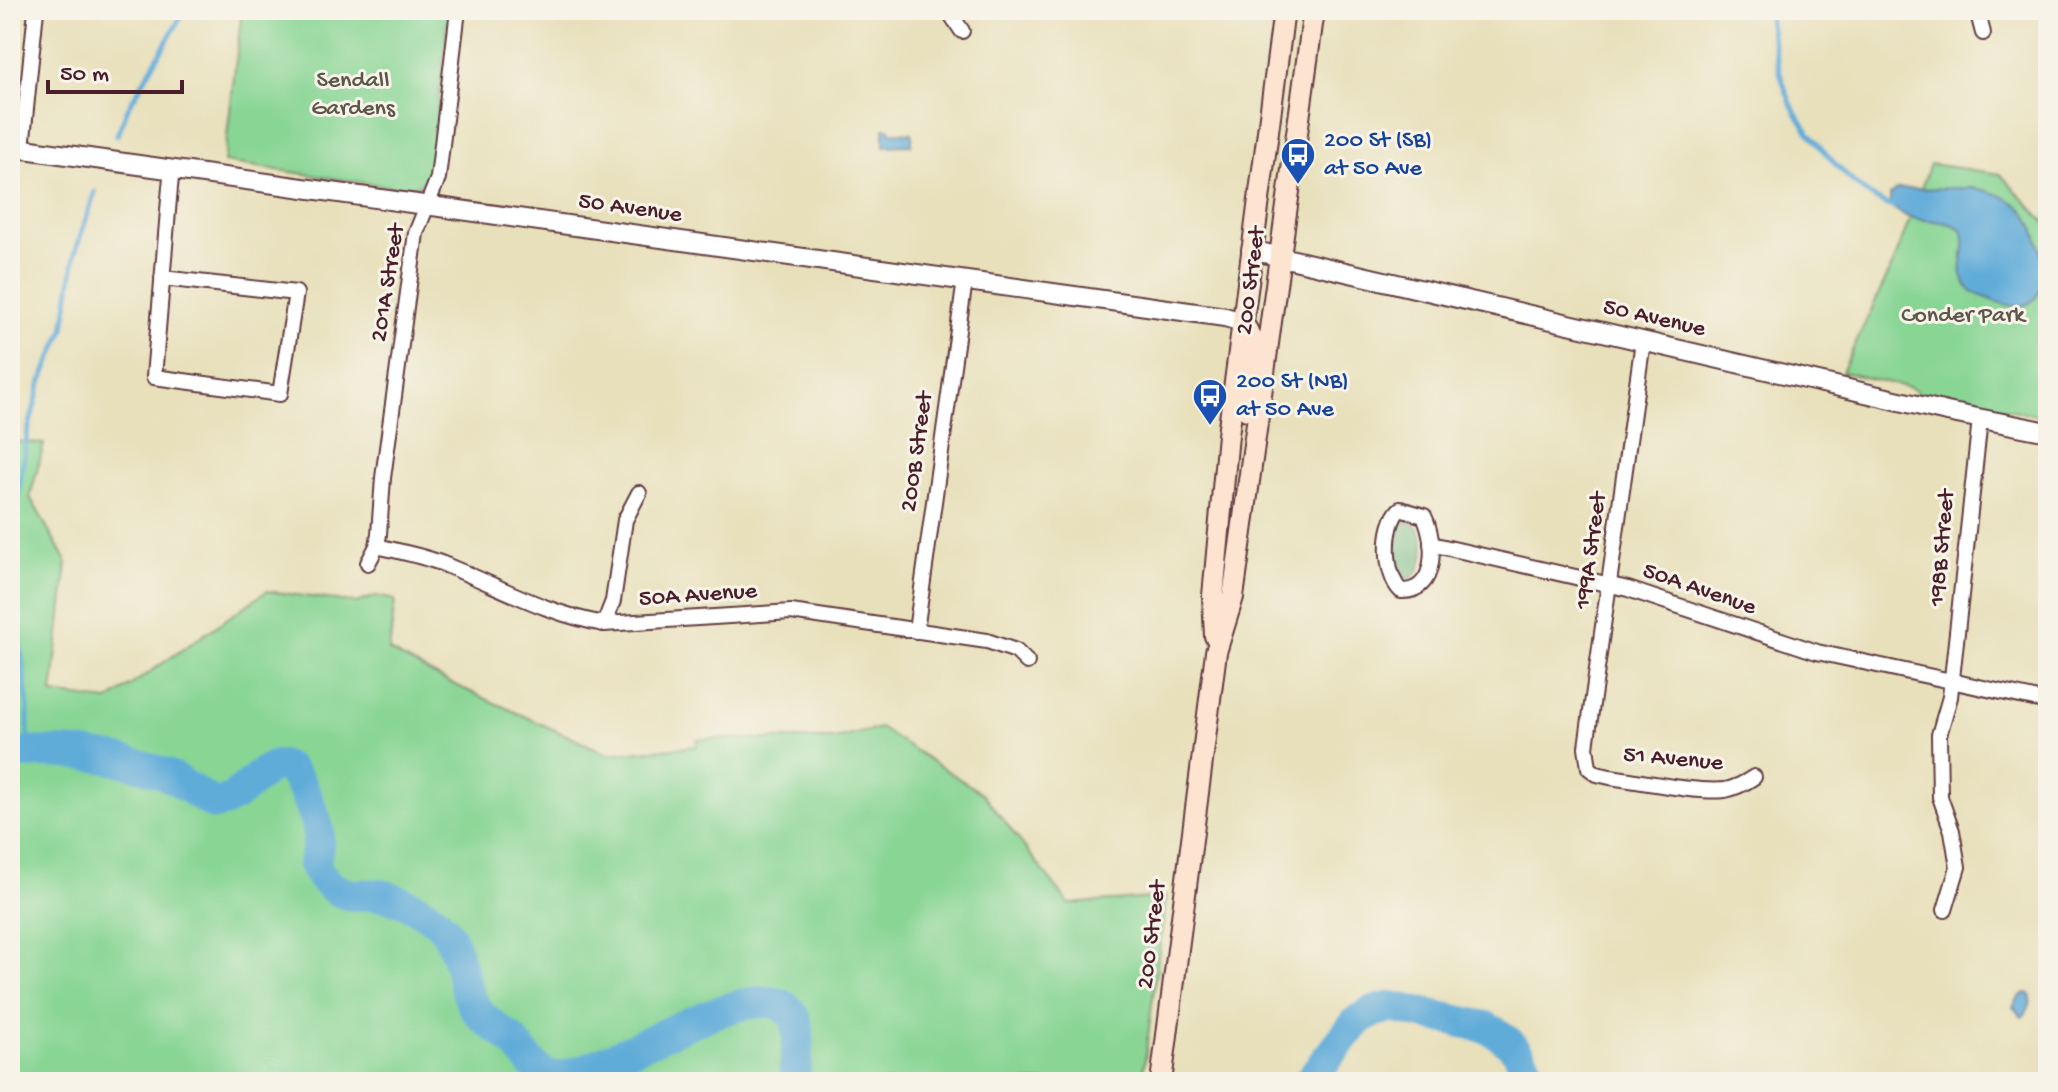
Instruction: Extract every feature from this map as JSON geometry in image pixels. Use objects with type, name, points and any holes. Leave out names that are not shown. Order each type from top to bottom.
[{"type":"main road","name":"200 Street","points":[[1216,652],[1213,596],[1228,435],[1284,10]]},
{"type":"main road","name":"200 Street","points":[[1161,1082],[1216,652],[1233,597],[1314,10]]},
{"type":"main road","points":[[1242,322],[1253,338],[1245,435],[1251,473]]},
{"type":"street","points":[[16,147],[36,10]]},
{"type":"street","name":"201A Street","points":[[368,563],[377,546],[383,478],[416,233],[438,178],[458,10]]},
{"type":"street","points":[[948,10],[962,31]]},
{"type":"street","points":[[1977,10],[1983,33]]},
{"type":"street","name":"50 Avenue","points":[[16,147],[1225,317],[1242,322]]},
{"type":"street","points":[[162,278],[296,293],[280,394],[154,377],[162,278],[172,169]]},
{"type":"street","name":"50 Avenue","points":[[1251,250],[1980,419],[2048,432]]},
{"type":"street","name":"200B Street","points":[[916,631],[965,280]]},
{"type":"street","name":"199A Street","points":[[1589,768],[1586,747],[1643,341]]},
{"type":"street","name":"198B Street","points":[[1952,681],[1980,419]]},
{"type":"street","points":[[604,624],[613,601],[625,520],[639,493]]},
{"type":"street","points":[[1400,509],[1424,516],[1431,544],[1430,569],[1425,580],[1418,589],[1401,591],[1390,574],[1388,534],[1394,514],[1400,509]]},
{"type":"street","name":"50A Avenue","points":[[1431,544],[1609,584],[1817,652],[2048,702]]},
{"type":"street","name":"50A Avenue","points":[[377,546],[445,564],[530,603],[574,618],[604,624],[791,612],[1002,645],[1016,651],[1027,662]]},
{"type":"street","points":[[1945,910],[1958,867],[1952,831],[1940,797],[1939,735],[1952,681]]},
{"type":"street","name":"51 Avenue","points":[[1589,768],[1610,777],[1709,790],[1727,790],[1754,777]]},
{"type":"green space","name":"Sendall Gardens","points":[[242,10],[449,10],[431,167],[425,179],[406,189],[224,162]]},
{"type":"green space","name":"Conder Park","points":[[1930,164],[2000,174],[2048,225],[2048,417],[1971,402],[1958,405],[1921,395],[1911,388],[1842,372],[1893,264]]},
{"type":"green space","points":[[10,441],[44,444],[30,497],[67,563],[52,694],[108,701],[267,591],[356,603],[376,596],[395,600],[389,651],[444,680],[608,754],[697,746],[697,739],[835,739],[880,728],[983,794],[1069,904],[1166,897],[1142,1082],[10,1082]]},
{"type":"green space","points":[[1407,521],[1420,531],[1424,548],[1420,566],[1410,579],[1398,574],[1396,568],[1395,529]]},
{"type":"water","points":[[884,128],[892,132],[912,133],[912,145],[884,146]]},
{"type":"water","points":[[1973,188],[2006,198],[2018,205],[2030,219],[2042,264],[2039,293],[2031,302],[2019,306],[2008,305],[1972,292],[1962,277],[1962,229],[1943,222],[1905,216],[1890,204],[1890,195],[1897,189]]},
{"type":"water","points":[[2030,994],[2030,1003],[2022,1017],[2013,1007],[2019,997]]},
{"type":"waterway","points":[[117,135],[128,108],[185,10]]},
{"type":"waterway","points":[[1768,10],[1782,79],[1790,101],[1807,130],[1853,182],[1886,204],[1899,207]]},
{"type":"waterway","points":[[28,752],[28,707],[13,565],[20,482],[27,435],[40,385],[64,329],[75,253],[95,192]]},
{"type":"waterway","points":[[10,754],[70,754],[114,759],[171,777],[214,804],[228,800],[274,767],[284,767],[295,776],[314,814],[319,836],[314,863],[324,880],[347,894],[393,898],[442,926],[454,946],[475,1008],[515,1043],[539,1070],[550,1076],[571,1074],[718,1012],[753,1003],[780,1005],[796,1021],[795,1082]]},
{"type":"waterway","points":[[1308,1082],[1357,1021],[1372,1012],[1391,1007],[1486,1027],[1516,1050],[1534,1082]]},
{"type":"place","name":"200 St (SB) at 50 Ave","points":[[1298,186]]},
{"type":"place","name":"200 St (NB) at 50 Ave","points":[[1210,427]]}]
